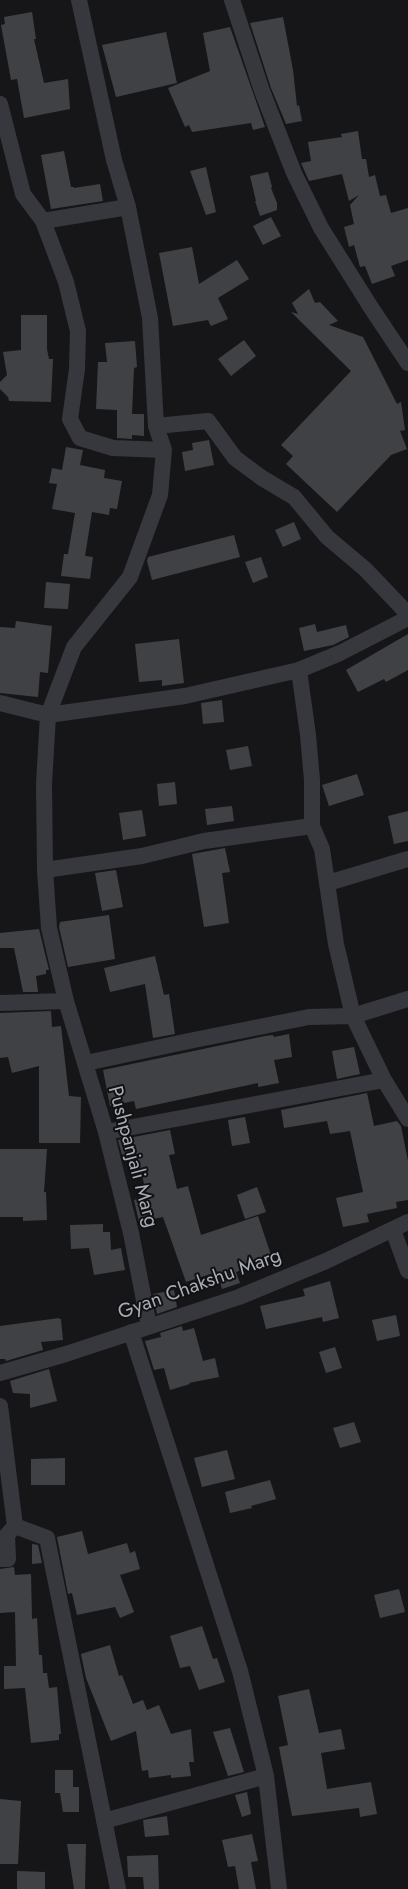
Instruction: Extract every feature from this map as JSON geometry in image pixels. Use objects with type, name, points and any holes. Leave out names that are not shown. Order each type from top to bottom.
[{"type":"street","points":[[0,104],[23,194],[43,221],[66,282],[78,331],[70,419],[80,438],[113,448],[164,450],[156,426],[150,318],[128,207],[114,160],[79,0]]},
{"type":"street","points":[[232,0],[266,100],[294,173],[321,228],[408,363]]},
{"type":"street","points":[[43,221],[128,207]]},
{"type":"street","points":[[0,703],[48,715],[185,696],[299,670],[340,653],[408,616],[365,569],[326,537],[294,497],[262,478],[235,458],[208,422],[156,426]]},
{"type":"street","name":"Pushpanjali Marg","points":[[149,1326],[131,1233],[106,1132],[66,1000],[49,928],[45,870],[44,784],[48,715],[74,647],[130,577],[160,495],[164,450]]},
{"type":"street","points":[[299,670],[309,744],[312,780],[312,826],[322,849],[336,944],[353,1016],[384,1080],[408,1119]]},
{"type":"street","points":[[45,870],[142,856],[204,841],[312,826]]},
{"type":"street","points":[[328,883],[408,859]]},
{"type":"street","points":[[86,1063],[188,1040],[309,1017],[353,1016],[408,999]]},
{"type":"street","points":[[0,1003],[66,1000]]},
{"type":"street","points":[[106,1132],[384,1080]]},
{"type":"street","name":"Gyan Chakshu Marg","points":[[0,1373],[239,1297],[326,1261],[408,1222]]},
{"type":"street","points":[[393,1230],[408,1270]]},
{"type":"street","points":[[131,1332],[240,1672],[266,1776],[280,1889]]},
{"type":"street","points":[[0,1406],[16,1526]]},
{"type":"street","points":[[0,1559],[8,1559],[7,1535],[16,1526]]},
{"type":"street","points":[[16,1526],[47,1538],[118,1889]]},
{"type":"street","points":[[104,1822],[266,1776]]},
{"type":"building","points":[[32,12],[36,39],[34,39],[44,83],[68,79],[70,109],[24,118],[17,79],[11,80],[1,25],[5,24],[4,17]]},
{"type":"building","points":[[283,17],[293,70],[297,106],[299,105],[302,121],[286,124],[271,88],[250,23]]},
{"type":"building","points":[[230,27],[265,127],[253,130],[251,123],[192,132],[189,125],[185,127],[168,88],[210,71],[203,33]]},
{"type":"building","points":[[166,32],[177,83],[116,97],[102,45]]},
{"type":"building","points":[[358,131],[362,159],[366,159],[369,177],[375,175],[380,196],[386,195],[391,213],[408,208],[408,260],[391,266],[395,276],[372,284],[365,266],[360,267],[354,245],[349,247],[344,227],[354,224],[350,205],[359,195],[349,201],[342,174],[309,181],[301,163],[311,161],[308,142],[342,137],[341,134]]},
{"type":"building","points":[[64,151],[71,187],[100,184],[103,201],[51,209],[41,155]]},
{"type":"building","points":[[206,167],[216,212],[206,215],[190,171]]},
{"type":"building","points":[[268,172],[271,188],[277,203],[277,210],[260,216],[250,176]]},
{"type":"building","points":[[271,217],[281,236],[263,245],[253,226]]},
{"type":"building","points":[[192,247],[199,284],[237,260],[249,279],[218,298],[228,319],[211,326],[208,320],[173,326],[159,253]]},
{"type":"building","points":[[309,289],[315,303],[320,302],[338,321],[329,325],[363,337],[397,404],[401,402],[405,430],[400,431],[407,449],[391,455],[337,512],[286,464],[293,456],[281,445],[351,371],[291,312],[298,314],[292,303]]},
{"type":"building","points":[[21,315],[47,315],[47,349],[49,359],[53,359],[51,402],[9,401],[8,397],[0,389],[0,382],[7,375],[3,352],[21,350]]},
{"type":"building","points":[[244,340],[256,356],[231,376],[218,359]]},
{"type":"building","points":[[135,341],[137,367],[134,368],[132,414],[144,414],[144,436],[132,435],[132,439],[117,438],[117,410],[96,409],[98,362],[107,362],[105,343]]},
{"type":"building","points":[[209,440],[214,465],[185,471],[182,452],[193,450],[192,443]]},
{"type":"building","points":[[66,447],[83,450],[80,465],[105,470],[104,478],[122,481],[117,509],[110,508],[109,515],[92,512],[85,556],[93,557],[90,579],[61,576],[64,554],[68,554],[75,513],[52,509],[57,484],[49,483],[52,468],[62,470]]},
{"type":"building","points":[[294,522],[301,539],[283,547],[275,530]]},
{"type":"building","points":[[234,535],[240,557],[152,580],[147,561],[148,557]]},
{"type":"building","points":[[261,557],[268,577],[253,583],[245,562]]},
{"type":"building","points":[[46,582],[70,584],[68,609],[44,608]]},
{"type":"building","points":[[16,621],[52,626],[48,673],[40,672],[38,697],[0,693],[0,627],[15,628]]},
{"type":"building","points":[[315,624],[317,632],[346,625],[349,637],[333,645],[304,651],[299,628]]},
{"type":"building","points":[[408,634],[408,670],[386,682],[384,679],[358,692],[346,670]]},
{"type":"building","points":[[179,639],[184,683],[162,686],[162,680],[139,682],[135,644]]},
{"type":"building","points":[[222,700],[224,722],[203,724],[201,703]]},
{"type":"building","points":[[248,746],[252,766],[230,770],[226,750]]},
{"type":"building","points":[[357,774],[364,795],[329,806],[322,785]]},
{"type":"building","points":[[175,782],[177,804],[159,806],[157,784]]},
{"type":"building","points":[[232,806],[234,821],[207,825],[205,809]]},
{"type":"building","points":[[142,810],[146,836],[123,840],[119,813]]},
{"type":"building","points":[[408,811],[408,841],[394,844],[388,816]]},
{"type":"building","points":[[225,848],[230,872],[222,873],[229,923],[204,927],[192,854]]},
{"type":"building","points":[[116,870],[123,907],[102,911],[95,873]]},
{"type":"building","points":[[109,915],[115,959],[68,967],[59,927],[60,922]]},
{"type":"building","points":[[39,929],[49,970],[46,970],[46,974],[36,976],[38,992],[23,992],[14,948],[0,948],[0,933]]},
{"type":"building","points":[[155,956],[164,995],[169,994],[175,1034],[153,1038],[145,984],[110,992],[104,968]]},
{"type":"building","points":[[51,1011],[52,1027],[61,1026],[69,1096],[81,1097],[80,1143],[39,1143],[39,1066],[12,1073],[8,1057],[0,1058],[0,1013]]},
{"type":"building","points":[[289,1034],[292,1057],[274,1060],[279,1083],[258,1087],[258,1083],[136,1109],[134,1101],[110,1106],[103,1070],[265,1036],[273,1035],[274,1037]]},
{"type":"building","points":[[354,1047],[360,1074],[337,1079],[332,1051]]},
{"type":"building","points":[[367,1093],[374,1126],[397,1121],[401,1126],[408,1161],[408,1200],[396,1202],[397,1208],[367,1214],[369,1222],[343,1227],[336,1198],[363,1192],[350,1131],[330,1134],[327,1121],[284,1128],[281,1110]]},
{"type":"building","points":[[245,1117],[250,1143],[232,1146],[228,1120]]},
{"type":"building","points":[[170,1130],[175,1154],[169,1155],[177,1189],[188,1186],[201,1235],[258,1216],[271,1255],[259,1259],[261,1264],[236,1272],[240,1283],[222,1289],[217,1272],[186,1282],[163,1217],[139,1222],[134,1200],[147,1196],[138,1159],[124,1162],[118,1140]]},
{"type":"building","points":[[0,1149],[47,1149],[44,1192],[46,1192],[47,1220],[23,1221],[23,1217],[0,1217]]},
{"type":"building","points":[[257,1187],[266,1212],[245,1219],[237,1195]]},
{"type":"building","points":[[103,1224],[103,1232],[110,1232],[111,1250],[121,1248],[125,1270],[94,1275],[89,1248],[71,1249],[70,1225]]},
{"type":"building","points":[[330,1281],[339,1318],[323,1322],[322,1317],[266,1329],[260,1306],[305,1296],[303,1289]]},
{"type":"building","points":[[174,1290],[177,1307],[157,1314],[153,1294]]},
{"type":"building","points":[[396,1315],[400,1336],[377,1341],[372,1320]]},
{"type":"building","points":[[61,1319],[63,1340],[41,1342],[43,1350],[6,1361],[5,1359],[0,1359],[0,1326]]},
{"type":"building","points":[[182,1326],[183,1331],[194,1328],[203,1361],[215,1358],[219,1377],[189,1383],[170,1390],[164,1368],[154,1370],[145,1341],[161,1337],[160,1333]]},
{"type":"building","points":[[335,1347],[342,1368],[326,1373],[319,1352]]},
{"type":"building","points":[[49,1369],[57,1401],[30,1408],[30,1394],[13,1393],[10,1381]]},
{"type":"building","points":[[354,1422],[361,1442],[340,1448],[333,1428]]},
{"type":"building","points":[[227,1450],[235,1479],[202,1487],[194,1458]]},
{"type":"building","points":[[65,1458],[65,1485],[31,1485],[31,1459]]},
{"type":"building","points":[[270,1480],[276,1499],[251,1506],[252,1508],[230,1513],[225,1492]]},
{"type":"building","points":[[82,1531],[88,1554],[127,1543],[130,1553],[135,1551],[140,1569],[120,1575],[134,1612],[120,1618],[115,1607],[77,1615],[72,1593],[68,1594],[57,1537]]},
{"type":"building","points":[[32,1544],[38,1545],[42,1563],[32,1564]]},
{"type":"building","points":[[14,1567],[15,1575],[31,1574],[32,1619],[37,1618],[39,1655],[42,1655],[43,1673],[47,1673],[49,1688],[57,1687],[61,1734],[59,1734],[59,1740],[31,1743],[25,1688],[4,1689],[4,1666],[16,1666],[15,1612],[0,1613],[0,1569]]},
{"type":"building","points":[[399,1589],[405,1612],[380,1618],[374,1595]]},
{"type":"building","points":[[202,1626],[213,1659],[217,1658],[225,1682],[199,1690],[190,1666],[180,1668],[170,1636]]},
{"type":"building","points":[[110,1645],[119,1676],[122,1675],[133,1704],[143,1700],[147,1710],[159,1705],[171,1734],[191,1729],[194,1762],[189,1762],[191,1776],[171,1778],[171,1775],[149,1778],[148,1770],[142,1771],[136,1731],[111,1741],[86,1678],[81,1654]]},
{"type":"building","points":[[309,1689],[319,1733],[341,1729],[345,1749],[321,1753],[327,1789],[371,1782],[377,1814],[360,1817],[359,1808],[292,1816],[279,1747],[288,1745],[278,1696]]},
{"type":"building","points":[[230,1728],[244,1772],[228,1776],[213,1732]]},
{"type":"building","points":[[55,1770],[73,1770],[73,1787],[79,1787],[79,1812],[63,1812],[60,1793],[55,1793]]},
{"type":"building","points":[[247,1792],[251,1814],[242,1817],[235,1795]]},
{"type":"building","points":[[0,1799],[21,1801],[18,1864],[0,1864]]},
{"type":"building","points":[[167,1816],[169,1835],[145,1837],[143,1820]]},
{"type":"building","points":[[252,1834],[258,1861],[251,1862],[256,1889],[239,1889],[235,1866],[228,1867],[222,1840]]},
{"type":"building","points":[[67,1844],[86,1844],[85,1889],[74,1889]]},
{"type":"building","points":[[158,1855],[159,1889],[144,1889],[143,1877],[128,1877],[127,1856]]},
{"type":"building","points":[[17,1871],[45,1872],[45,1889],[17,1889]]}]
